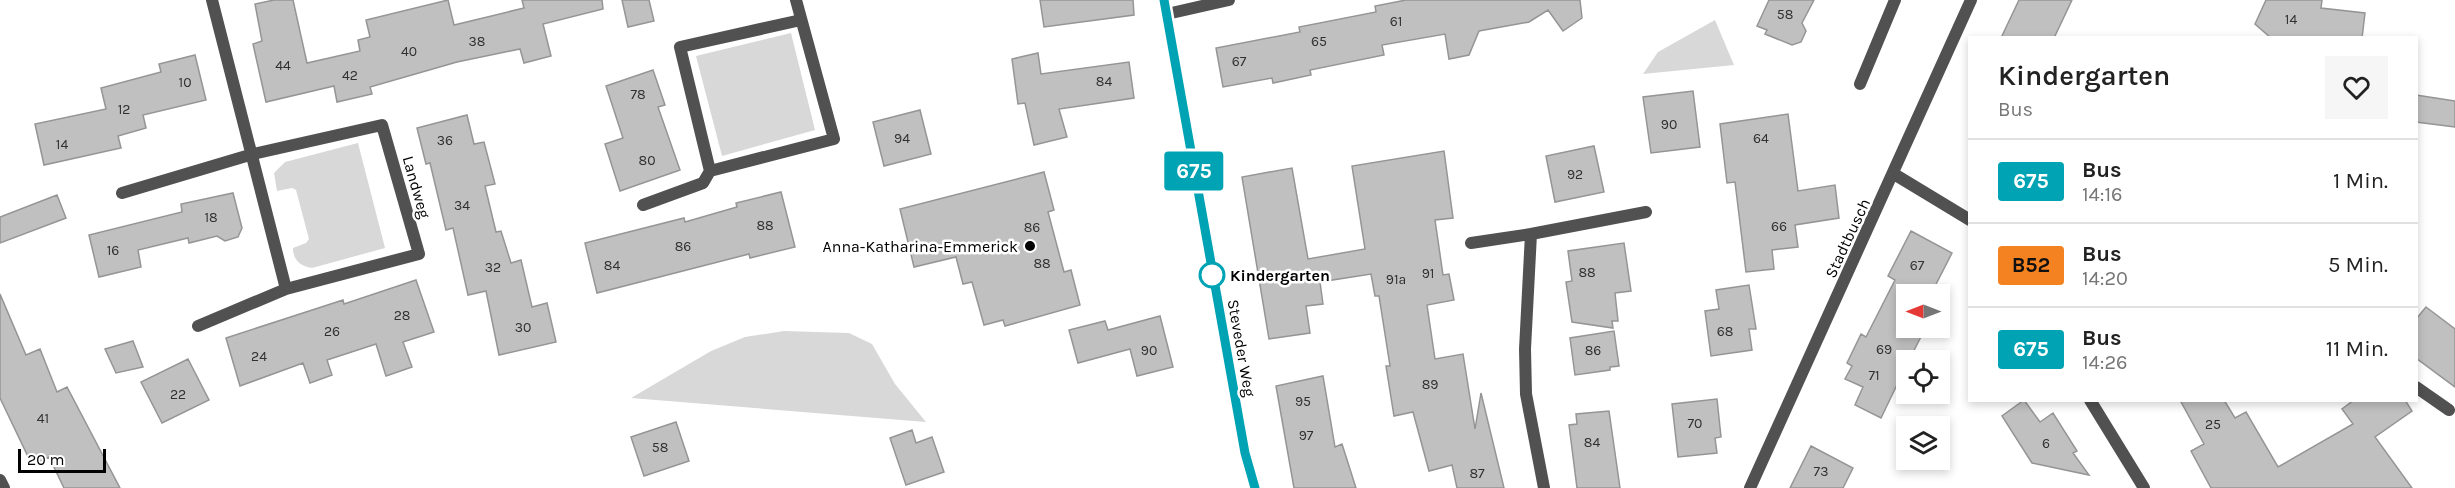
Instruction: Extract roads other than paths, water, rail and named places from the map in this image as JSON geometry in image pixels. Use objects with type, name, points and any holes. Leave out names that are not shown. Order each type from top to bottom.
[{"type":"street","points":[[212,0],[286,289]]},
{"type":"street","points":[[710,171],[834,139],[796,0]]},
{"type":"street","name":"Steveder Weg","points":[[1164,0],[1245,453],[1256,488]]},
{"type":"street","points":[[1167,14],[1229,0]]},
{"type":"street","points":[[1860,84],[1895,0]]},
{"type":"street","name":"Stadtbusch","points":[[1750,488],[1971,0]]},
{"type":"street","points":[[643,205],[703,183],[710,171],[680,47],[801,20]]},
{"type":"street","name":"Landweg","points":[[122,193],[253,154],[382,125],[419,254],[286,289],[198,326]]},
{"type":"street","points":[[1894,174],[1968,219]]},
{"type":"street","points":[[1471,243],[1646,212]]},
{"type":"street","points":[[1531,234],[1525,349],[1526,394],[1544,488]]},
{"type":"street","points":[[2418,388],[2449,410]]},
{"type":"street","points":[[2091,402],[2144,488]]},
{"type":"street","points":[[0,480],[4,488]]},
{"type":"place","name":"Anna-Katharina-Emmerick","points":[[1030,246]]},
{"type":"place","name":"Kindergarten","points":[[1212,275]]}]
